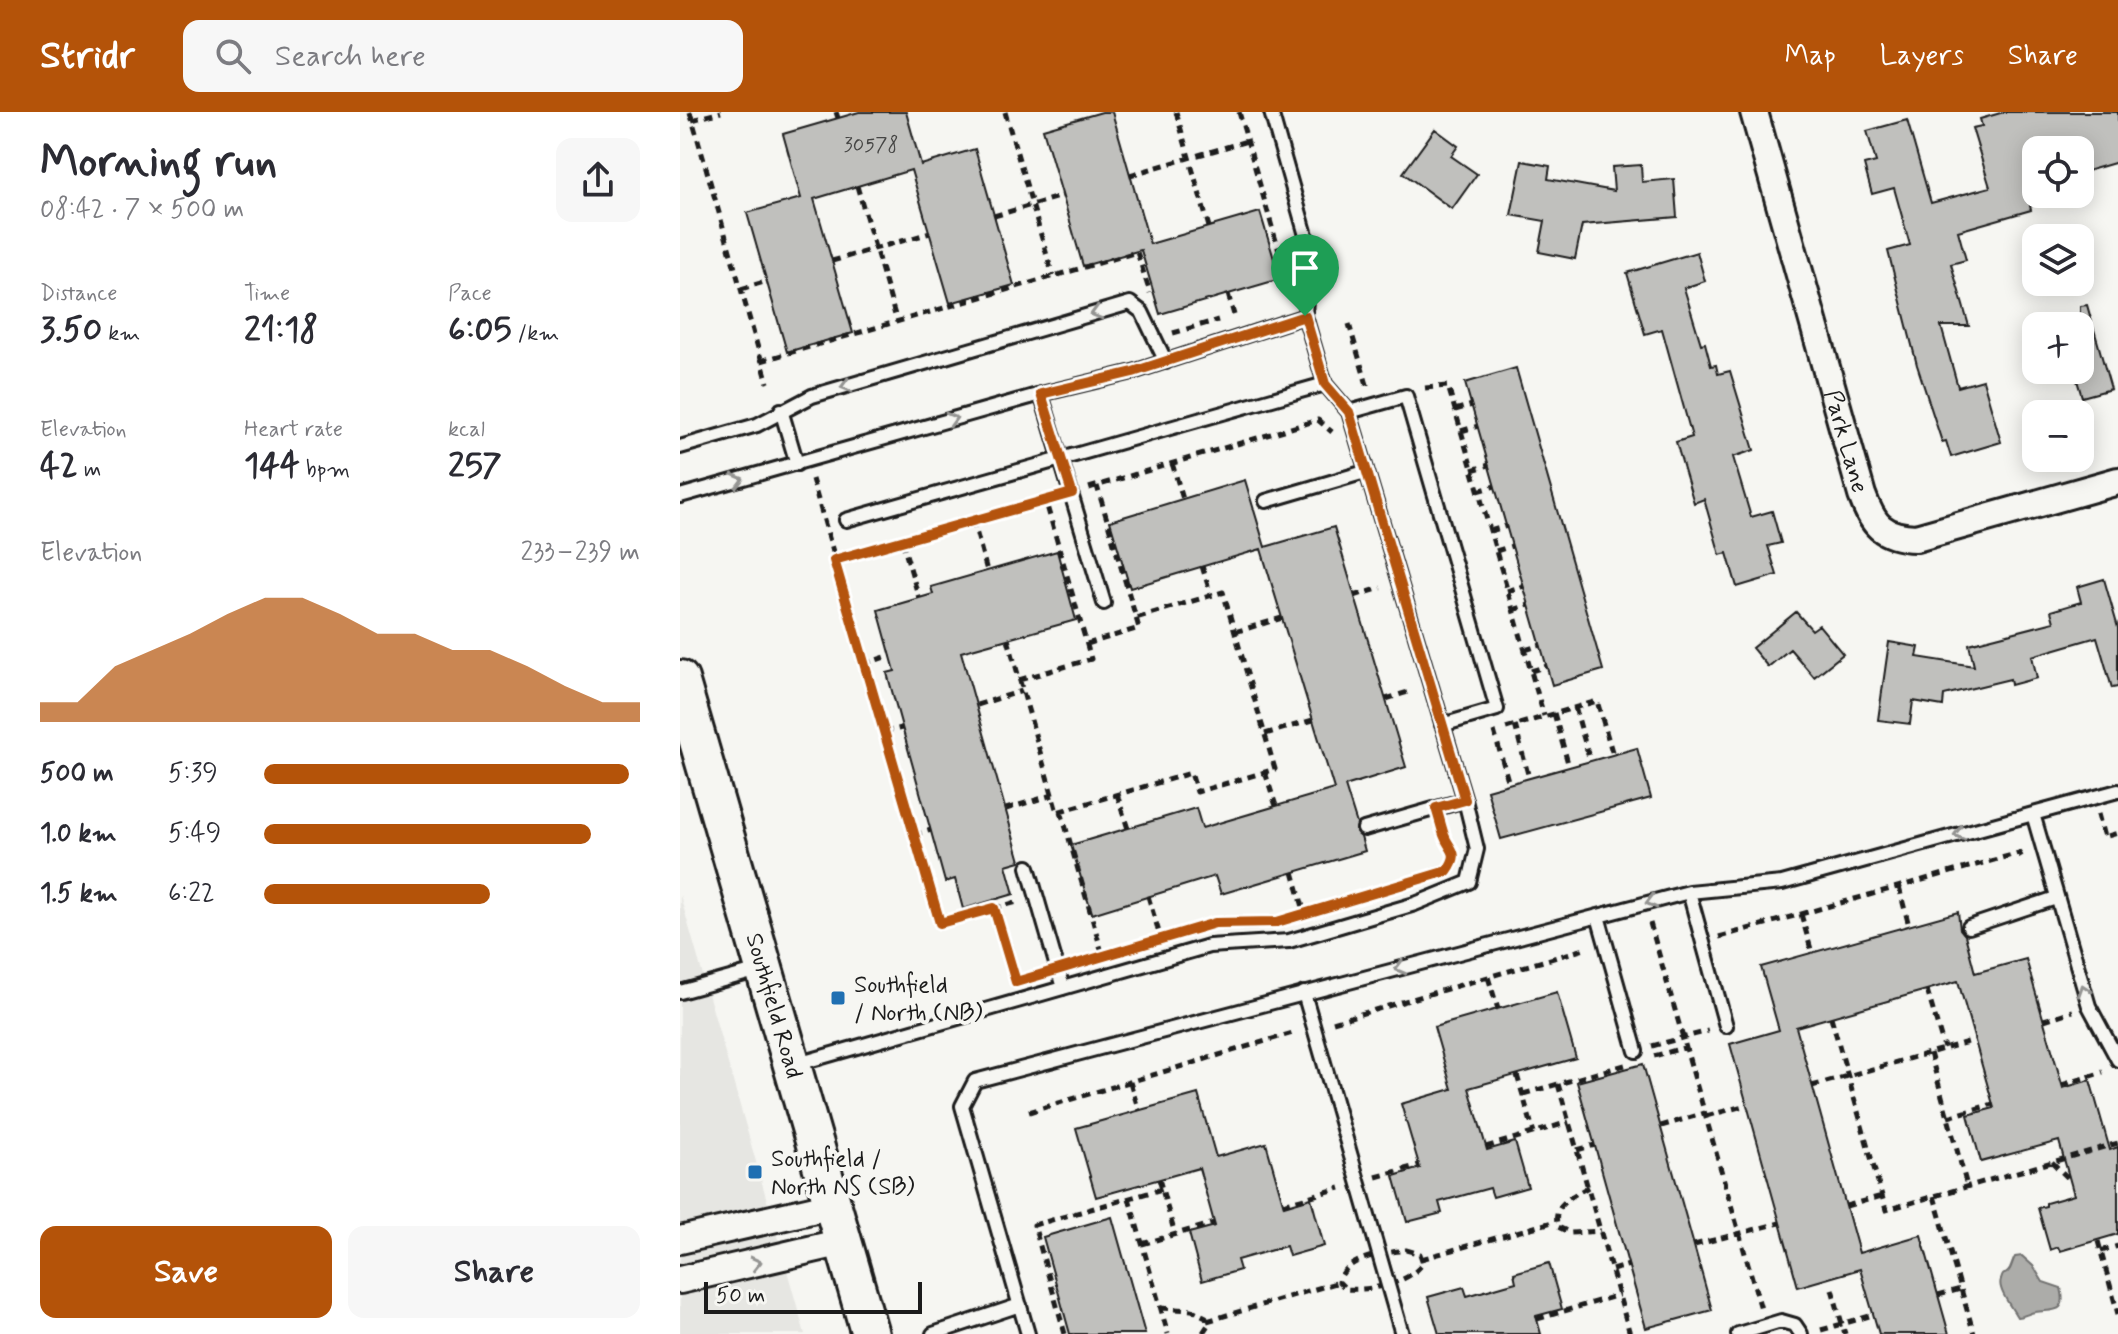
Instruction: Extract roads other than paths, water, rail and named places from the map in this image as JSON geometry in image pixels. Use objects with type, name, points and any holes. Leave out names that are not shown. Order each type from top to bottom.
[{"type":"main road","name":"Southfield Road","points":[[680,679],[870,1334]]},
{"type":"street","name":"Park Lane","points":[[1754,112],[1862,495],[1868,510],[1884,532],[1900,538],[1916,538],[2118,481]]},
{"type":"street","points":[[680,1240],[833,1205]]},
{"type":"street","points":[[680,1280],[843,1242]]},
{"type":"lane","points":[[791,1066],[1209,946],[1289,941],[1415,904],[1469,882],[1477,849],[1465,800],[1349,412],[1325,384],[1305,316],[1309,246],[1271,112]]},
{"type":"lane","points":[[680,447],[757,425],[812,396],[1130,303],[1142,312],[1166,362]]},
{"type":"lane","points":[[680,496],[1166,362],[1305,316]]},
{"type":"lane","points":[[846,520],[1325,384]]},
{"type":"lane","points":[[1041,394],[1104,603]]},
{"type":"lane","points":[[1349,412],[1406,396],[1497,709],[1442,725]]},
{"type":"lane","points":[[781,410],[797,464]]},
{"type":"lane","points":[[1266,501],[1365,472]]},
{"type":"lane","points":[[1028,1334],[962,1106],[975,1081],[1689,892],[1782,883],[2118,791]]},
{"type":"lane","points":[[1364,829],[1465,800]]},
{"type":"lane","points":[[2033,814],[2089,1006],[2112,1038],[2118,1060]]},
{"type":"lane","points":[[1028,867],[1063,988]]},
{"type":"lane","points":[[1689,892],[1726,1026]]},
{"type":"lane","points":[[1969,927],[2056,898]]},
{"type":"lane","points":[[1598,916],[1640,1055]]},
{"type":"lane","points":[[680,992],[762,969]]},
{"type":"lane","points":[[1304,993],[1402,1334]]},
{"type":"lane","points":[[933,1334],[1020,1305]]},
{"type":"lane","points":[[1738,1334],[1789,1321],[1801,1334]]},
{"type":"place","name":"Southfield / North (NB)","points":[[838,998]]},
{"type":"place","name":"Southfield / North NS (SB)","points":[[755,1172]]}]
